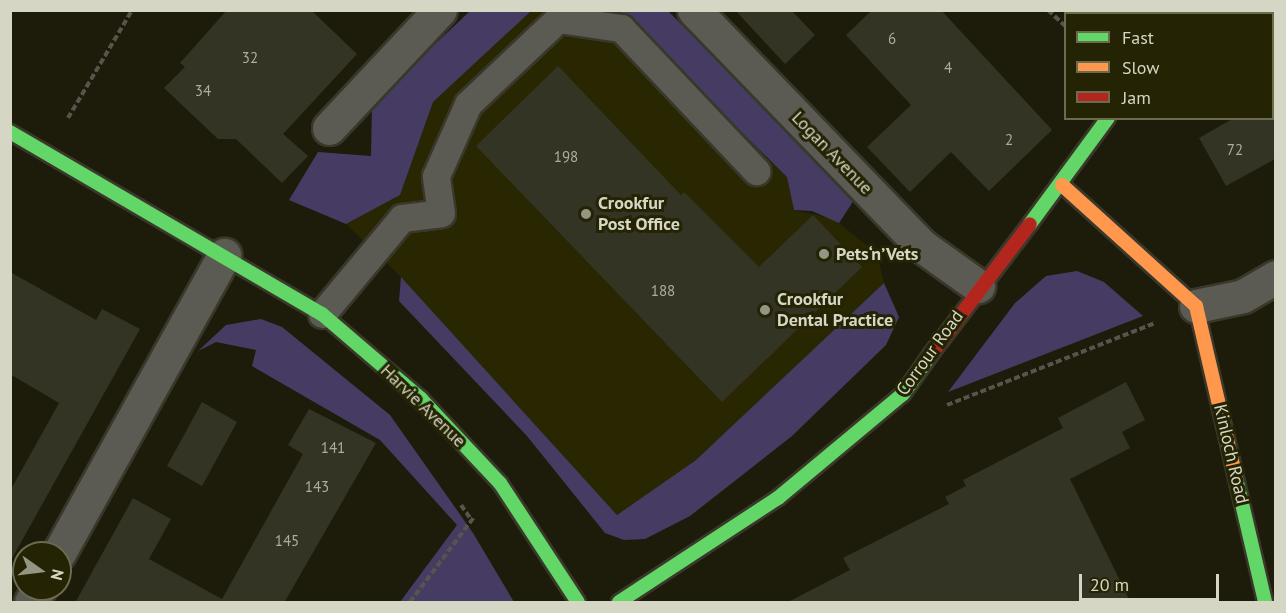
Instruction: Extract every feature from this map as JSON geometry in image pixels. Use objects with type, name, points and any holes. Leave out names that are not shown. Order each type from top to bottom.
[{"type":"street","points":[[329,128],[440,10]]},
{"type":"street","name":"Logan Avenue","points":[[694,10],[922,246],[978,286]]},
{"type":"street","name":"Corrour Road","points":[[619,603],[778,498],[903,394],[978,286],[1062,185],[1107,120]]},
{"type":"street","name":"Harvie Avenue","points":[[10,132],[322,314],[421,399],[500,483],[578,603]]},
{"type":"street","points":[[1062,185],[1196,306],[1243,296],[1275,278]]},
{"type":"street","points":[[66,541],[224,255]]},
{"type":"street","name":"Kinloch Road","points":[[1196,306],[1264,603]]},
{"type":"lane","points":[[322,314],[402,218],[441,213],[436,176],[468,104],[558,19],[621,28],[756,171]]},
{"type":"path","points":[[47,152],[132,10]]},
{"type":"path","points":[[1048,10],[1064,26]]},
{"type":"path","points":[[903,394],[933,410],[1196,306]]},
{"type":"path","points":[[410,603],[500,483]]},
{"type":"shaded area","points":[[470,11],[551,11],[530,12],[433,102],[400,195],[346,224],[289,200],[318,152],[371,156],[372,104]]},
{"type":"shaded area","points":[[619,11],[787,177],[794,210],[834,219],[877,254],[884,283],[696,460],[617,515],[401,277],[346,224],[400,195],[433,102],[530,12]]},
{"type":"shaded area","points":[[619,11],[668,11],[856,197],[839,223],[812,211],[794,210],[787,177]]},
{"type":"shaded area","points":[[1077,271],[1104,282],[1143,316],[948,392],[1015,303],[1046,276]]},
{"type":"shaded area","points":[[401,277],[617,515],[696,460],[884,283],[899,317],[886,345],[792,436],[690,516],[645,539],[624,540],[605,533],[527,436],[399,301]]},
{"type":"shaded area","points":[[261,319],[282,327],[390,415],[473,533],[514,602],[400,602],[457,525],[380,440],[252,366],[256,350],[216,342],[198,351],[226,325]]},
{"type":"building","points":[[227,10],[311,10],[357,54],[283,134],[308,156],[282,183],[236,139],[218,139],[164,88],[185,67],[180,63]]},
{"type":"building","points":[[735,10],[791,10],[815,35],[785,64]]},
{"type":"building","points":[[872,10],[941,10],[1052,130],[989,191],[951,152],[910,192],[867,147],[911,105],[846,35]]},
{"type":"building","points":[[558,66],[681,195],[684,192],[759,267],[813,215],[862,267],[722,402],[476,146]]},
{"type":"building","points":[[1275,118],[1275,159],[1226,186],[1199,138],[1230,120],[1274,120]]},
{"type":"building","points":[[10,272],[96,320],[102,309],[140,329],[22,541],[12,541],[10,562],[10,491],[59,403],[10,374]]},
{"type":"building","points":[[1126,382],[1145,420],[1122,432],[1130,448],[1070,479],[1131,603],[786,603],[850,570],[843,558],[949,504],[945,497],[966,486],[963,480],[1063,428],[1058,418]]},
{"type":"building","points":[[202,402],[237,422],[202,486],[167,466]]},
{"type":"building","points":[[309,409],[376,443],[284,603],[75,603],[133,498],[171,519],[149,559],[222,599],[303,454],[288,445]]},
{"type":"traffic: fast","points":[[1030,224],[1107,120]]},
{"type":"traffic: fast","points":[[10,132],[322,314],[421,399],[500,483],[578,602]]},
{"type":"traffic: fast","points":[[619,602],[778,498],[903,394],[931,354]]},
{"type":"traffic: fast","points":[[1236,478],[1265,602]]},
{"type":"traffic: slow","points":[[1062,185],[1196,306],[1236,478]]},
{"type":"traffic: jam","points":[[931,354],[1030,224]]},
{"type":"place","name":"Crookfur Post Office","points":[[586,214]]},
{"type":"place","name":"Pets‘n’Vets","points":[[824,254]]},
{"type":"place","name":"Crookfur Dental Practice","points":[[765,310]]}]
